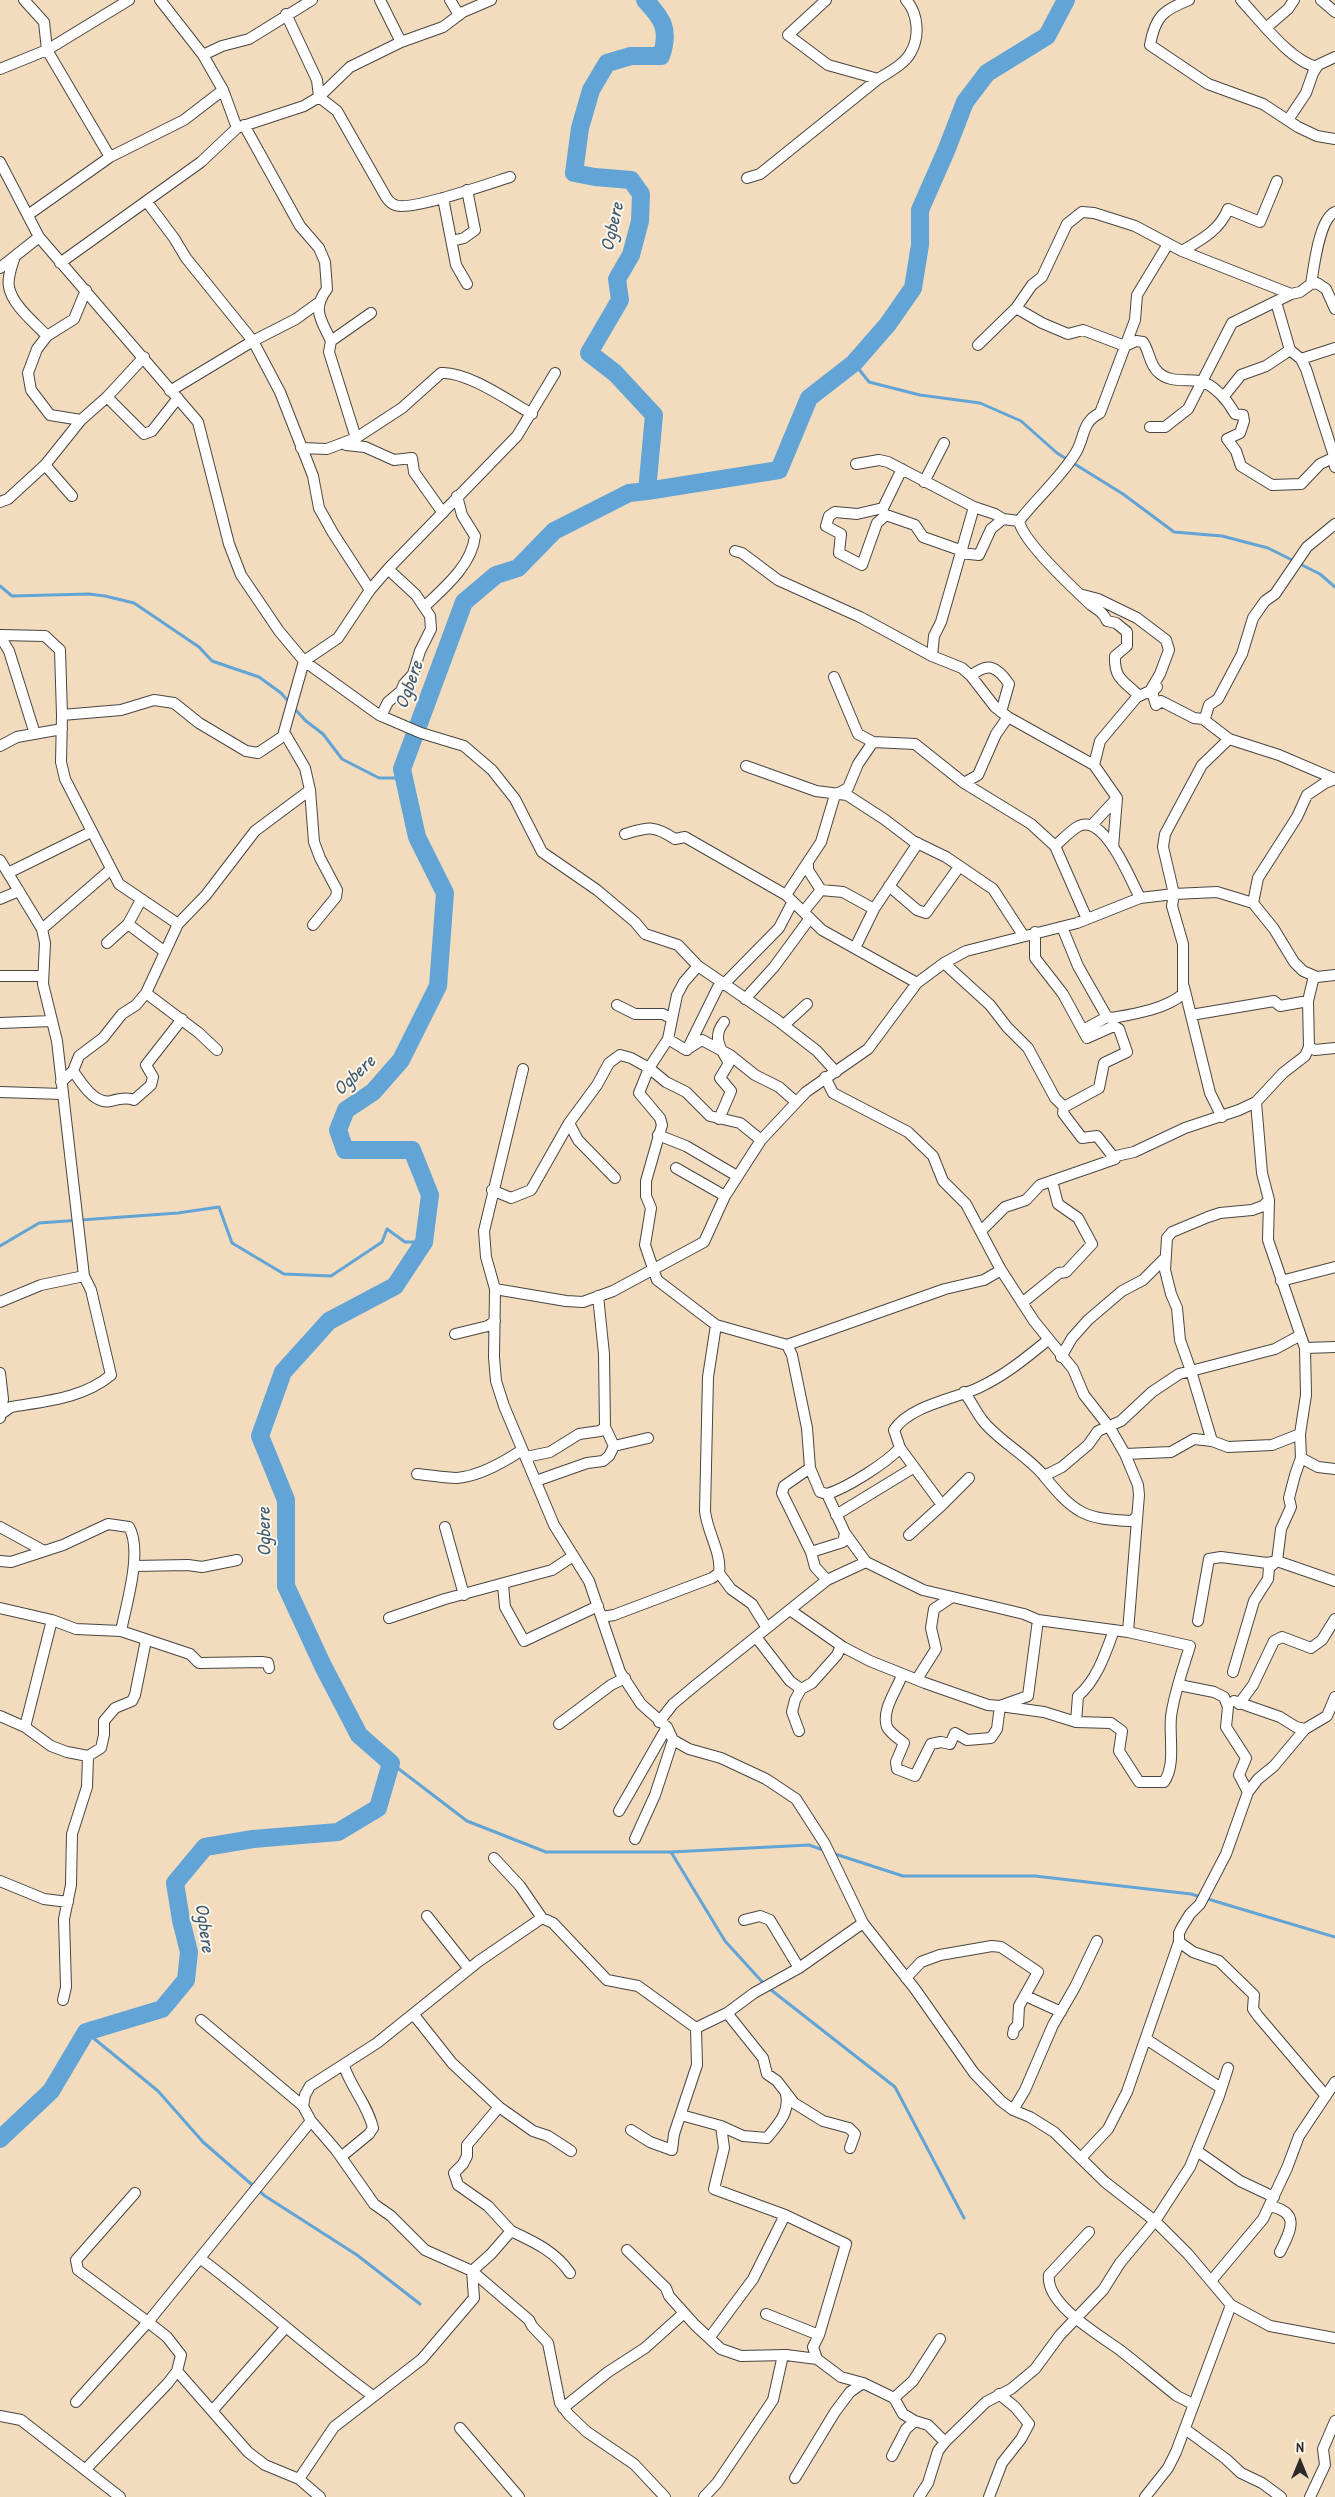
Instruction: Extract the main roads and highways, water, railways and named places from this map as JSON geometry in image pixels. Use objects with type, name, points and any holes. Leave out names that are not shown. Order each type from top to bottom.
[{"type":"waterway","name":"Ogbere","points":[[0,2139],[51,2091],[86,2032],[162,2009],[186,1980],[189,1952],[175,1883],[205,1847],[253,1839],[338,1832],[378,1808],[391,1763],[359,1735],[323,1666],[286,1586],[286,1500],[260,1436],[283,1372],[329,1321],[395,1286],[424,1242],[430,1195],[412,1150],[345,1150],[338,1130],[346,1110],[373,1092],[401,1060],[438,986],[445,893],[417,837],[402,769],[464,602],[496,575],[518,568],[554,531],[629,493],[647,491],[654,415],[615,373],[589,353],[620,300],[617,279],[631,255],[640,221],[641,194],[631,180],[574,173],[580,128],[591,90],[607,63],[631,56],[661,56],[665,32],[660,19],[645,0]]},
{"type":"waterway","points":[[647,491],[779,470],[809,398],[854,363],[888,324],[913,288],[920,245],[920,210],[965,102],[987,73],[1047,36],[1066,0]]},
{"type":"waterway","points":[[854,363],[869,382],[920,395],[980,403],[1021,421],[1057,453],[1123,494],[1174,532],[1222,536],[1268,548],[1320,574],[1335,587]]},
{"type":"waterway","points":[[0,586],[12,596],[89,594],[134,603],[199,647],[212,661],[259,677],[281,693],[289,702]]},
{"type":"waterway","points":[[293,707],[306,721],[323,734],[342,759],[379,778],[398,778],[402,769]]},
{"type":"waterway","points":[[0,1246],[39,1223],[178,1213],[219,1207],[232,1243],[284,1274],[331,1276],[382,1242],[387,1229],[405,1242],[424,1242]]},
{"type":"waterway","points":[[391,1763],[467,1821],[546,1852],[671,1852],[809,1845],[826,1851]]},
{"type":"waterway","points":[[671,1852],[725,1941],[766,1986],[895,2087],[964,2218]]},
{"type":"waterway","points":[[832,1853],[903,1876],[1035,1876],[1191,1894],[1335,1937]]},
{"type":"waterway","points":[[86,2032],[158,2091],[203,2142],[265,2196],[357,2255],[420,2304]]}]
